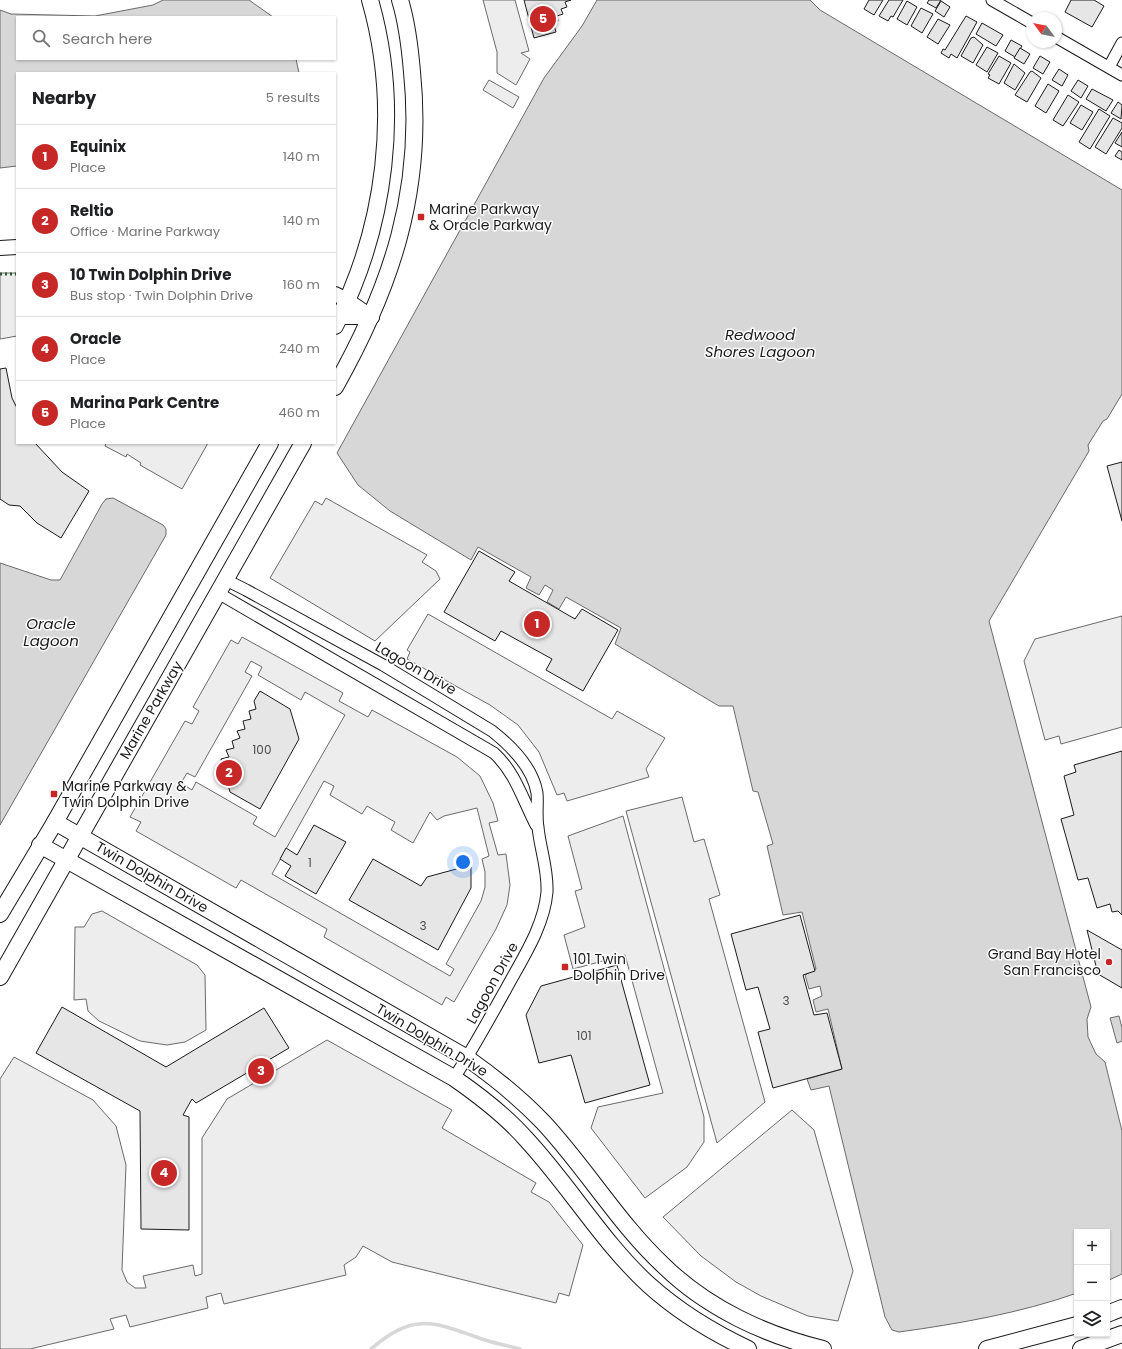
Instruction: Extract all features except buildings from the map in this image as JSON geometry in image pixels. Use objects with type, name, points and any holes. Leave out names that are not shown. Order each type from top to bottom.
[{"type":"main road","points":[[337,319],[341,297],[363,261],[375,222],[382,180],[386,140],[386,99],[381,53],[370,0]]},
{"type":"main road","points":[[336,385],[372,317],[390,270],[406,214],[411,184],[415,97],[410,48],[400,0]]},
{"type":"main road","name":"Marine Parkway","points":[[0,914],[55,822],[269,444]]},
{"type":"main road","name":"Marine Parkway","points":[[0,978],[302,444]]},
{"type":"main road","name":"Twin Dolphin Drive","points":[[55,822],[467,1058],[493,1076],[543,1122],[646,1248],[690,1288],[728,1314],[765,1331],[823,1349]]},
{"type":"main road","name":"Twin Dolphin Drive","points":[[40,845],[454,1078],[478,1095],[526,1138],[628,1264],[649,1285],[678,1310],[717,1334],[748,1349]]},
{"type":"main road","points":[[1110,1313],[1122,1308]]},
{"type":"main road","points":[[986,1349],[1074,1326]]},
{"type":"main road","points":[[1081,1349],[1122,1334]]},
{"type":"street","points":[[992,0],[1026,20]]},
{"type":"street","points":[[1062,40],[1122,75]]},
{"type":"street","points":[[1109,67],[1122,43]]},
{"type":"street","points":[[0,248],[16,247]]},
{"type":"street","points":[[341,297],[372,317]]},
{"type":"street","points":[[337,319],[372,317]]},
{"type":"street","name":"Lagoon Drive","points":[[222,587],[494,753],[505,762],[538,827]]},
{"type":"street","name":"Lagoon Drive","points":[[222,587],[383,665],[498,735],[521,760],[530,775],[537,792],[538,827],[545,859],[547,892],[542,918],[526,951],[467,1058],[454,1078]]},
{"type":"shaded area","points":[[483,0],[515,0],[529,51],[521,53],[530,59],[516,85],[497,73],[497,52]]},
{"type":"shaded area","points":[[489,80],[519,97],[513,108],[483,90]]},
{"type":"shaded area","points":[[0,273],[16,273],[16,336],[0,339]]},
{"type":"shaded area","points":[[106,444],[207,444],[182,489],[140,465],[141,463],[127,454],[126,457],[105,446]]},
{"type":"shaded area","points":[[326,498],[427,555],[422,562],[436,571],[440,579],[375,641],[270,578],[315,501],[322,505]]},
{"type":"shaded area","points":[[428,614],[612,719],[617,711],[665,738],[646,769],[649,777],[567,801],[564,793],[557,795],[539,752],[518,725],[490,705],[407,659],[410,652],[407,650]]},
{"type":"shaded area","points":[[1122,616],[1122,727],[1061,744],[1059,736],[1045,740],[1024,661],[1035,639]]},
{"type":"shaded area","points":[[242,637],[343,693],[339,701],[368,717],[372,710],[457,757],[480,776],[493,803],[498,821],[489,823],[498,855],[506,854],[510,885],[507,905],[496,929],[454,1002],[446,997],[442,1005],[324,937],[327,929],[241,880],[236,888],[136,831],[141,822],[130,817],[185,721],[192,724],[199,711],[193,707],[231,640],[238,644]],"holes":[[[251,661],[262,667],[258,675],[301,700],[305,692],[345,715],[275,837],[253,824],[257,817],[196,782],[192,790],[181,783],[187,773],[195,777],[252,676],[245,672]],[[324,781],[334,786],[330,795],[362,814],[367,806],[395,822],[391,830],[413,843],[430,812],[437,820],[444,816],[477,808],[489,856],[482,859],[485,872],[485,887],[481,901],[446,964],[454,969],[450,976],[272,874]]]},
{"type":"shaded area","points":[[682,797],[694,842],[704,839],[720,895],[709,899],[765,1102],[717,1143],[626,811]]},
{"type":"shaded area","points":[[623,816],[704,1117],[704,1142],[687,1167],[645,1198],[591,1128],[598,1107],[663,1093],[625,955],[573,969],[564,935],[585,927],[575,891],[582,889],[568,836]]},
{"type":"shaded area","points":[[102,911],[197,965],[205,975],[206,1030],[185,1042],[167,1045],[140,1041],[99,1021],[88,1011],[86,999],[74,1000],[75,927],[84,927],[92,914]]},
{"type":"shaded area","points":[[327,1040],[452,1110],[442,1128],[536,1183],[531,1192],[549,1202],[583,1245],[569,1296],[559,1293],[556,1303],[392,1262],[363,1246],[356,1257],[344,1265],[346,1275],[224,1304],[221,1293],[206,1297],[208,1308],[130,1327],[126,1315],[110,1319],[114,1329],[30,1349],[0,1349],[0,1079],[14,1057],[93,1100],[116,1126],[126,1165],[122,1270],[127,1282],[135,1288],[146,1288],[143,1276],[193,1265],[195,1276],[202,1274],[202,1138],[227,1099]]},
{"type":"shaded area","points":[[792,1110],[814,1130],[853,1271],[838,1321],[808,1316],[761,1296],[736,1282],[701,1256],[663,1217]]},
{"type":"water","points":[[163,0],[249,0],[272,16],[95,16],[153,5]]},
{"type":"water","name":"Redwood Shores Lagoon","points":[[597,0],[810,0],[820,10],[1122,190],[1122,394],[1107,419],[1103,421],[1088,445],[1089,451],[989,621],[1091,1007],[1087,1019],[1088,1037],[1096,1054],[1105,1062],[1122,1131],[1122,1274],[1110,1280],[1110,1229],[1074,1229],[1074,1294],[989,1317],[899,1332],[892,1330],[885,1317],[829,1086],[811,1090],[807,1079],[842,1069],[828,1009],[816,1012],[813,1000],[822,996],[820,986],[809,989],[805,975],[816,969],[802,912],[783,915],[767,846],[773,844],[758,792],[753,791],[733,706],[719,706],[615,644],[621,628],[566,597],[559,609],[547,602],[553,590],[545,585],[539,595],[526,588],[531,577],[478,547],[471,560],[390,511],[358,485],[337,453],[544,78],[582,26]]},
{"type":"water","points":[[0,10],[11,14],[95,16],[16,16],[16,60],[296,60],[299,72],[16,72],[16,166],[0,168]]},
{"type":"water","name":"Oracle Lagoon","points":[[113,498],[163,525],[166,529],[166,535],[0,825],[0,563],[51,580],[60,580],[102,504],[106,499]]},
{"type":"water","points":[[1119,1016],[1122,1028],[1122,1041],[1117,1043],[1110,1018]]},
{"type":"waterway","points":[[371,1349],[386,1337],[399,1330],[411,1325],[423,1324],[448,1327],[489,1341],[520,1349]]},
{"type":"hedge","points":[[0,274],[16,274]]},
{"type":"place","name":"Marina Park Centre","points":[[543,19]]},
{"type":"place","name":"Marine Parkway & Oracle Parkway","points":[[421,217]]},
{"type":"place","name":"Equinix","points":[[537,624]]},
{"type":"place","name":"Reltio","points":[[229,773]]},
{"type":"place","name":"Marine Parkway & Twin Dolphin Drive","points":[[54,794]]},
{"type":"place","name":"Grand Bay Hotel San Francisco","points":[[1109,962]]},
{"type":"place","name":"101 Twin Dolphin Drive","points":[[565,967]]},
{"type":"place","name":"10 Twin Dolphin Drive","points":[[261,1071]]},
{"type":"place","name":"Oracle","points":[[164,1173]]}]
